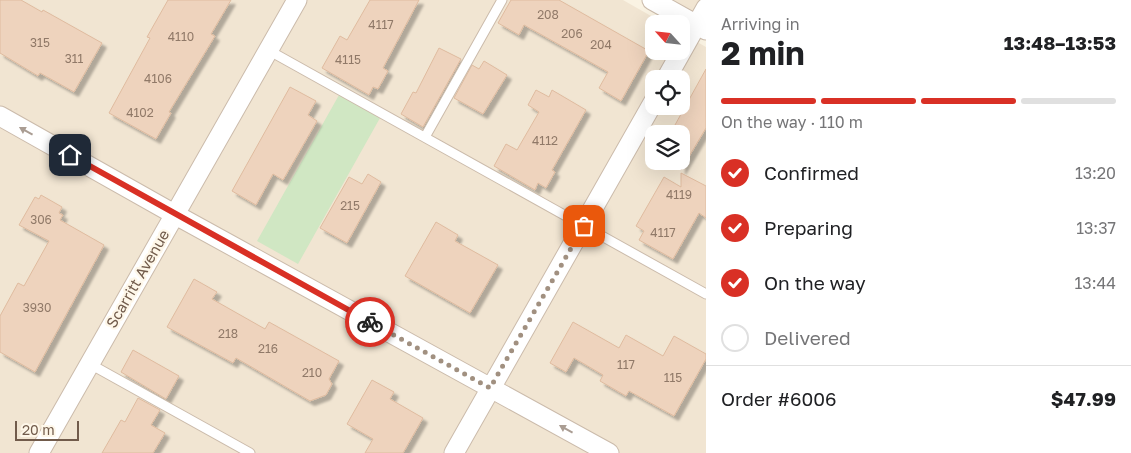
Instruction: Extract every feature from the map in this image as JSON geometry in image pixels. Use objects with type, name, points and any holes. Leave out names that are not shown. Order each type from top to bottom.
[{"type":"street","name":"Scarritt Avenue","points":[[39,453],[297,0]]},
{"type":"street","points":[[652,0],[701,27]]},
{"type":"street","points":[[672,70],[701,27],[706,8]]},
{"type":"street","points":[[454,453],[646,115]]},
{"type":"street","points":[[0,116],[609,453]]},
{"type":"lane","points":[[425,137],[502,0]]},
{"type":"lane","points":[[268,50],[706,294]]},
{"type":"lane","points":[[90,364],[250,453]]},
{"type":"shaded area","points":[[0,0],[623,0],[649,15],[645,15],[645,60],[690,60],[690,38],[706,47],[706,453],[0,453]]},
{"type":"shaded area","points":[[672,0],[706,0],[706,19]]},
{"type":"green space","points":[[339,95],[380,118],[298,264],[257,241]]},
{"type":"building","points":[[0,0],[21,0],[102,43],[74,92],[40,73],[38,76],[0,53]]},
{"type":"building","points":[[168,0],[231,0],[211,34],[215,36],[169,112],[171,113],[156,139],[109,113],[150,38],[147,37]]},
{"type":"building","points":[[370,0],[419,0],[383,68],[388,71],[378,89],[373,87],[369,95],[322,68],[340,36],[347,40]]},
{"type":"building","points":[[511,0],[559,0],[645,49],[645,58],[621,101],[599,88],[608,72],[524,25],[519,35],[498,23]]},
{"type":"building","points":[[439,48],[461,59],[423,127],[401,114],[413,92],[416,93]]},
{"type":"building","points":[[484,61],[507,75],[483,114],[454,98],[472,65],[479,69]]},
{"type":"building","points":[[706,69],[706,128],[690,155],[690,125],[675,125],[681,115],[690,115],[690,98]]},
{"type":"building","points":[[290,87],[316,101],[308,115],[317,121],[283,180],[273,174],[256,205],[232,191]]},
{"type":"building","points":[[536,90],[549,97],[552,90],[586,110],[552,170],[555,172],[546,188],[538,183],[535,190],[494,166],[506,144],[517,150],[539,112],[528,105]]},
{"type":"building","points":[[681,173],[706,186],[706,218],[699,213],[673,259],[639,240],[644,231],[636,226],[664,177],[681,187]]},
{"type":"building","points":[[368,174],[381,182],[347,243],[320,228],[349,177],[362,184]]},
{"type":"building","points":[[41,195],[62,207],[59,213],[63,215],[60,220],[104,245],[35,372],[0,352],[0,316],[18,283],[24,286],[49,241],[19,225],[35,197],[39,199]]},
{"type":"building","points":[[436,222],[458,235],[455,241],[498,265],[470,313],[405,276]]},
{"type":"building","points":[[194,279],[217,292],[212,299],[265,329],[269,322],[339,361],[329,379],[332,384],[326,395],[310,401],[236,358],[233,363],[167,327]]},
{"type":"building","points":[[573,322],[619,348],[626,335],[663,356],[674,336],[706,354],[706,359],[674,416],[629,391],[626,396],[600,381],[603,375],[574,358],[566,372],[550,363]]},
{"type":"building","points":[[133,350],[179,376],[166,399],[121,372]]},
{"type":"building","points":[[372,380],[394,392],[390,399],[423,418],[403,453],[365,453],[373,439],[347,424]]},
{"type":"building","points":[[138,398],[160,410],[151,425],[165,433],[153,453],[102,453],[121,420],[125,422]]},
{"type":"way so far","points":[[370,322],[490,388],[584,226]]},
{"type":"route","points":[[70,155],[370,322]]}]
